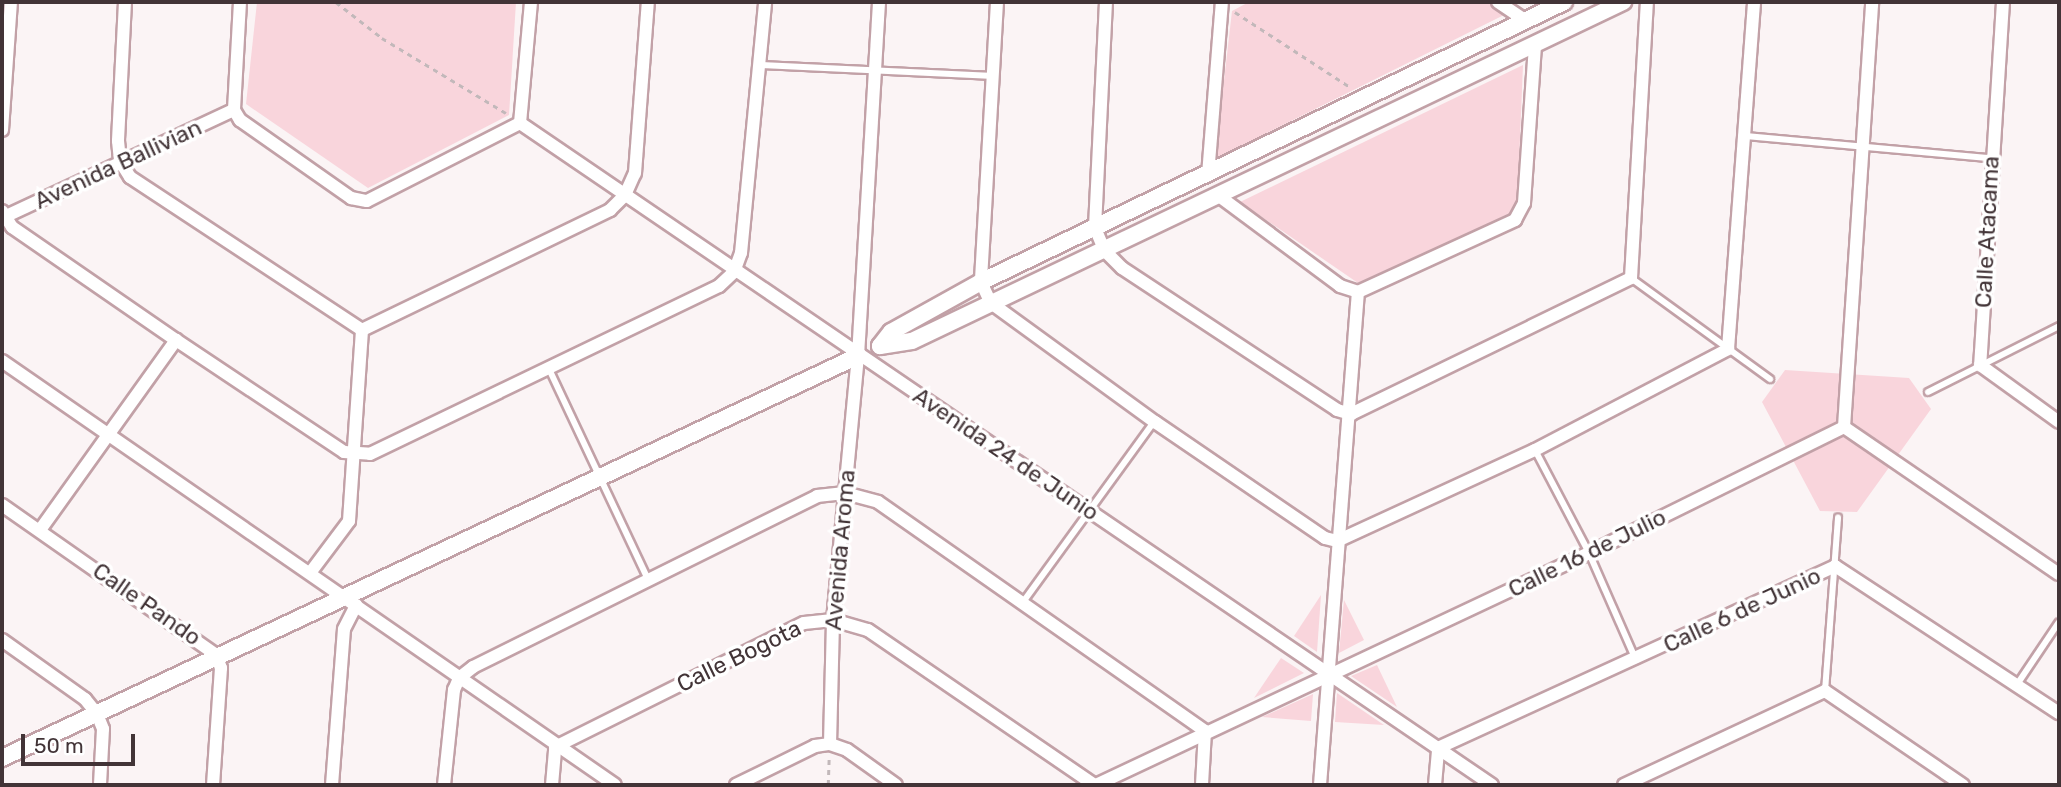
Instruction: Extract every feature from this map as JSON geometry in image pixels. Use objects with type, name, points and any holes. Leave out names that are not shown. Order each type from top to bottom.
[{"type":"street","points":[[2,130],[11,2]]},
{"type":"street","points":[[125,2],[120,161],[130,177],[362,330]]},
{"type":"street","points":[[240,2],[234,110],[240,120],[351,198],[367,201],[520,123],[531,2]]},
{"type":"street","points":[[362,330],[610,210],[625,195],[635,173],[648,2]]},
{"type":"street","points":[[3,215],[12,227],[176,340],[355,455],[370,454],[719,286],[734,272],[741,253],[765,2]]},
{"type":"street","name":"Avenida Aroma","points":[[830,744],[832,620],[858,356],[879,2]]},
{"type":"street","points":[[997,2],[981,282],[991,303],[1155,422],[1325,538],[1337,541],[1535,450],[1728,349],[1754,2]]},
{"type":"street","points":[[1106,2],[1095,228],[1105,251],[1122,268],[1337,410],[1351,414],[1631,278],[1647,2]]},
{"type":"street","points":[[1498,2],[1526,20]]},
{"type":"street","points":[[880,346],[898,327],[981,282],[1564,2]]},
{"type":"street","points":[[2,758],[216,655],[351,602],[600,478],[858,356],[880,346],[912,341],[1105,251],[1623,2]]},
{"type":"street","points":[[1872,2],[1860,146],[1844,427],[2059,574]]},
{"type":"street","name":"Calle Atacama","points":[[1980,365],[1990,158],[2003,2]]},
{"type":"street","points":[[1208,175],[1223,4]]},
{"type":"street","points":[[1219,196],[1340,286],[1358,292],[1522,213],[1535,44]]},
{"type":"street","name":"Avenida Ballivian","points":[[3,215],[234,110]]},
{"type":"street","name":"Avenida 24 de Junio","points":[[520,123],[734,272],[1090,509],[1492,785]]},
{"type":"street","points":[[1320,785],[1337,541],[1351,414],[1358,292]]},
{"type":"street","points":[[310,573],[349,521],[362,330]]},
{"type":"street","points":[[40,530],[176,340]]},
{"type":"street","points":[[2,361],[110,432],[555,747],[615,785]]},
{"type":"street","points":[[1980,365],[2059,422]]},
{"type":"street","name":"Calle 16 de Julio","points":[[1095,785],[1205,731],[1589,554],[1844,427]]},
{"type":"street","points":[[458,678],[648,579],[817,496],[845,493],[878,502],[1205,731],[1202,785]]},
{"type":"street","name":"Calle Pando","points":[[2,505],[216,655],[220,668],[213,785]]},
{"type":"street","name":"Calle 6 de Junio","points":[[1438,748],[1636,660],[1835,566],[2018,683],[2059,713]]},
{"type":"street","points":[[332,785],[344,629],[351,602]]},
{"type":"street","name":"Calle Bogota","points":[[555,747],[804,623],[832,620],[868,630],[1095,785]]},
{"type":"street","points":[[2,640],[85,699],[97,714],[103,729],[100,785]]},
{"type":"street","points":[[444,785],[450,717],[458,678]]},
{"type":"street","points":[[1624,785],[1825,691],[1963,785]]},
{"type":"street","points":[[736,785],[815,746],[830,744],[847,750],[896,785]]},
{"type":"street","points":[[552,785],[555,747]]},
{"type":"street","points":[[1435,785],[1438,748]]},
{"type":"lane","points":[[759,65],[991,76]]},
{"type":"lane","points":[[1746,136],[1990,158]]},
{"type":"lane","points":[[1631,278],[1770,379]]},
{"type":"lane","points":[[1928,392],[2059,326]]},
{"type":"lane","points":[[549,369],[648,579]]},
{"type":"lane","points":[[1023,602],[1155,422]]},
{"type":"lane","points":[[1535,450],[1589,554],[1636,660]]},
{"type":"lane","points":[[1825,691],[1838,517]]},
{"type":"lane","points":[[2018,683],[2059,621]]},
{"type":"path","points":[[336,2],[382,38],[520,123]]},
{"type":"path","points":[[1223,4],[1367,98]]},
{"type":"path","points":[[828,785],[830,744]]},
{"type":"shaded area","points":[[257,2],[516,2],[509,115],[368,188],[246,104]]},
{"type":"shaded area","points":[[1249,2],[1487,2],[1506,14],[1215,159],[1232,11]]},
{"type":"shaded area","points":[[1523,65],[1517,211],[1358,283],[1240,202]]},
{"type":"shaded area","points":[[1785,370],[1909,378],[1931,409],[1857,512],[1820,511],[1762,402]]},
{"type":"shaded area","points":[[1321,595],[1317,652],[1294,636]]},
{"type":"shaded area","points":[[1344,600],[1364,640],[1339,653]]},
{"type":"shaded area","points":[[1281,658],[1304,673],[1254,698]]},
{"type":"shaded area","points":[[1377,665],[1397,707],[1351,676]]},
{"type":"shaded area","points":[[1337,693],[1384,725],[1335,722]]},
{"type":"shaded area","points":[[1313,694],[1311,721],[1262,717]]}]
